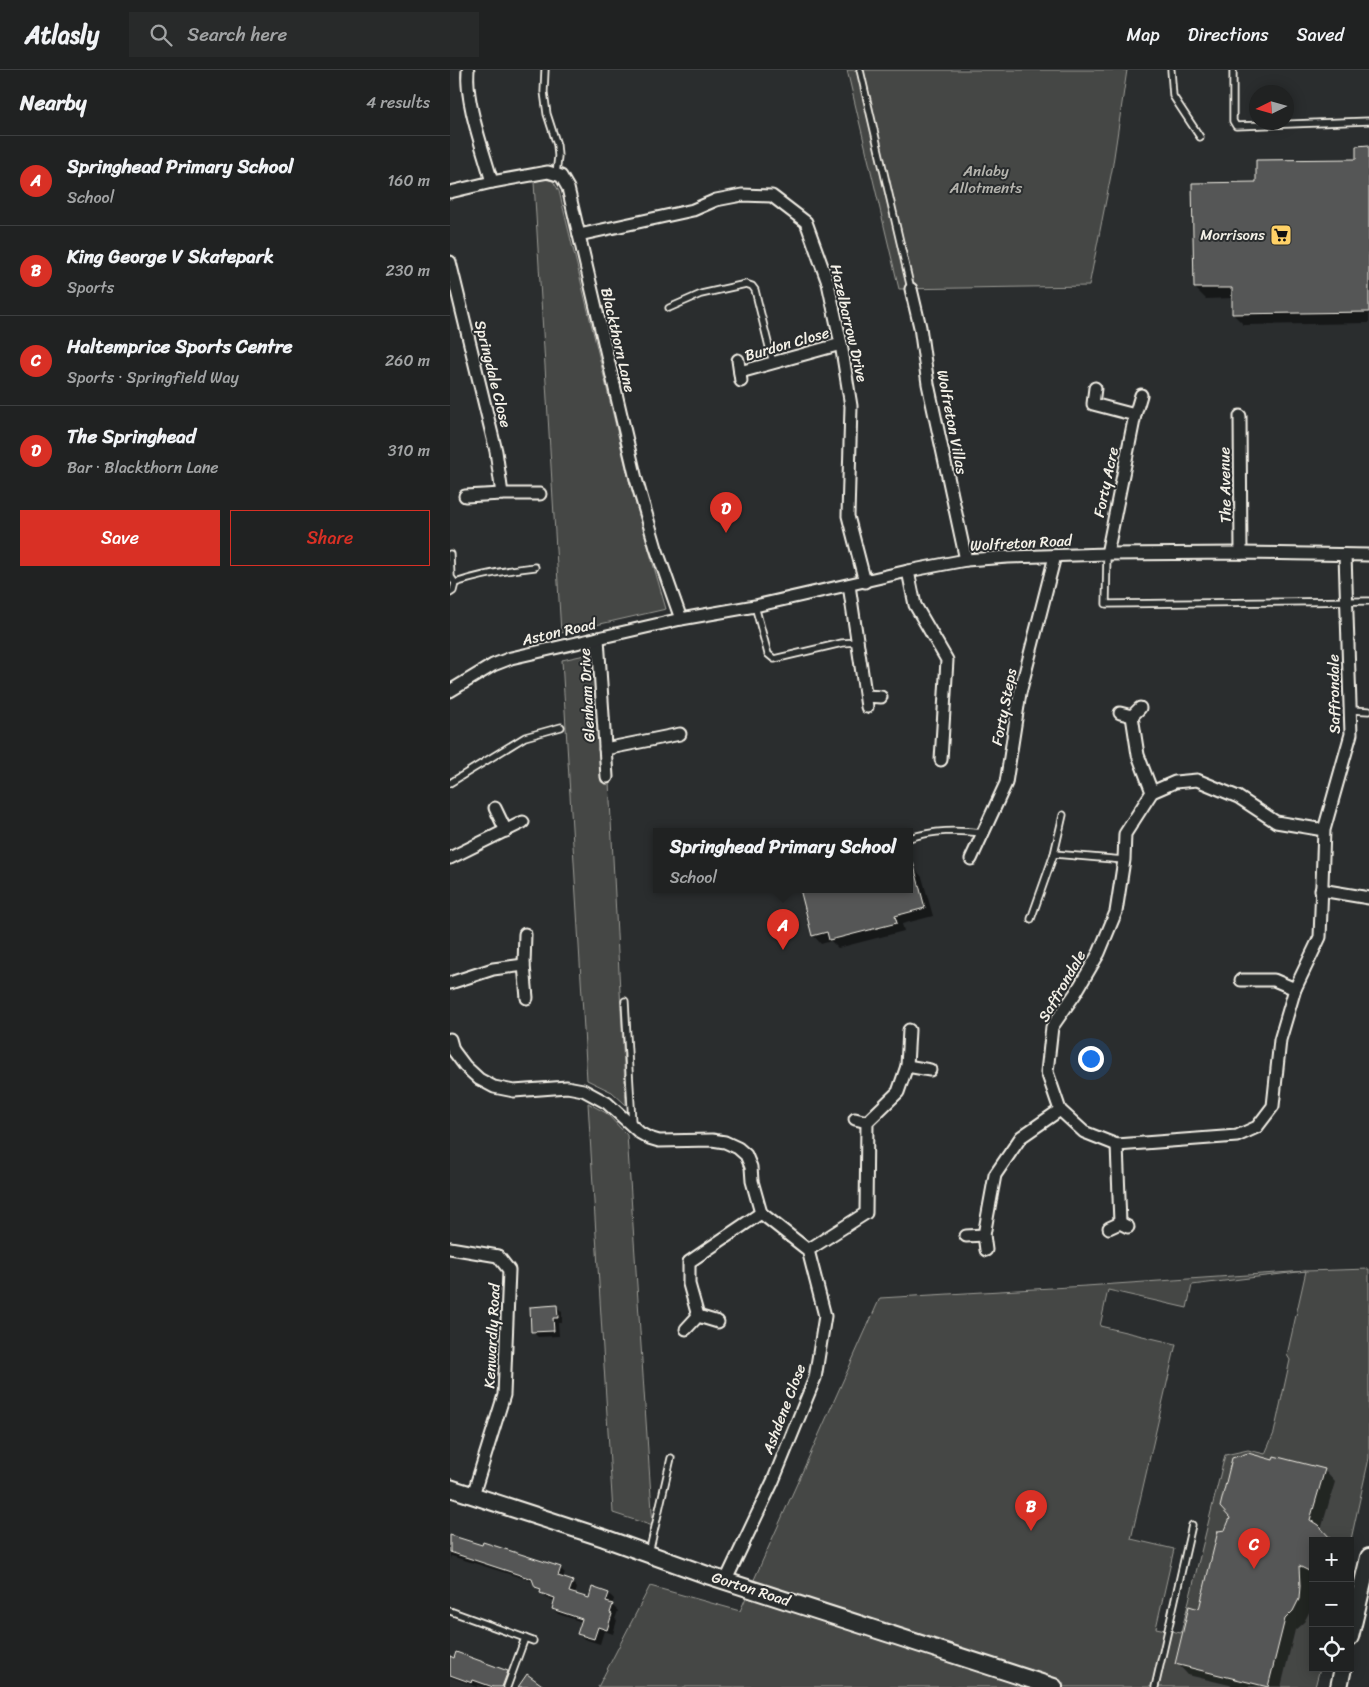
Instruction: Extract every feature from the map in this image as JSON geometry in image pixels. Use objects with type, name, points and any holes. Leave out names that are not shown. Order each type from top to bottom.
[{"type":"main road","name":"Gorton Road","points":[[450,1488],[604,1538],[648,1555],[1054,1687]]},
{"type":"main road","points":[[1352,1627],[1369,1557]]},
{"type":"main road","points":[[1339,1687],[1342,1672]]},
{"type":"street","points":[[468,70],[469,98],[492,182]]},
{"type":"street","points":[[450,192],[548,172],[556,174]]},
{"type":"street","name":"Blackthorn Lane","points":[[556,174],[561,176],[568,188],[636,480],[656,548],[681,619]]},
{"type":"street","name":"Hazelbarrow Drive","points":[[579,235],[693,210],[716,200],[742,195],[772,196],[806,222],[828,283],[841,344],[851,406],[848,516],[864,582]]},
{"type":"street","name":"Springdale Close","points":[[450,262],[496,451],[502,494]]},
{"type":"street","name":"Wolfreton Villas","points":[[911,289],[920,327],[928,384],[966,560]]},
{"type":"street","name":"Burdon Close","points":[[738,360],[741,377],[773,363],[841,344]]},
{"type":"street","points":[[1095,388],[1093,404],[1135,415]]},
{"type":"street","name":"Forty Acre","points":[[1107,554],[1135,415],[1141,395]]},
{"type":"street","name":"The Avenue","points":[[1240,416],[1241,553]]},
{"type":"street","points":[[465,496],[540,494]]},
{"type":"street","name":"Wolfreton Road","points":[[681,619],[755,606],[908,571],[966,560],[1107,554],[1241,553],[1369,555]]},
{"type":"street","name":"Saffrondale","points":[[1152,792],[1125,834],[1124,860],[1116,912],[1100,953],[1052,1027],[1047,1072],[1060,1110],[1084,1132],[1117,1144],[1237,1136],[1257,1127],[1273,1106],[1280,1040],[1294,990],[1320,936],[1324,830],[1351,734],[1345,555]]},
{"type":"street","name":"Forty Steps","points":[[971,859],[1006,783],[1020,693],[1055,556]]},
{"type":"street","points":[[908,571],[915,605],[947,660],[941,760]]},
{"type":"street","points":[[849,585],[867,702],[881,697]]},
{"type":"street","name":"Aston Road","points":[[450,691],[493,665],[510,658],[681,619]]},
{"type":"street","name":"Glenham Drive","points":[[598,638],[607,777]]},
{"type":"street","points":[[1131,712],[1138,755],[1152,792],[1175,782],[1197,780],[1238,798],[1276,822],[1324,830]]},
{"type":"street","name":"Glenham Drive","points":[[605,749],[680,734]]},
{"type":"street","points":[[495,808],[506,831]]},
{"type":"street","points":[[450,858],[523,822]]},
{"type":"street","points":[[1321,890],[1369,898]]},
{"type":"street","points":[[525,934],[524,965],[527,998]]},
{"type":"street","points":[[450,984],[493,969],[524,965]]},
{"type":"street","points":[[1241,980],[1274,980],[1294,990]]},
{"type":"street","points":[[450,1039],[453,1050],[465,1066],[479,1079],[494,1087],[514,1091],[567,1087],[583,1090],[607,1103],[649,1138],[659,1140],[712,1140],[725,1142],[738,1148],[746,1155],[751,1168],[752,1181],[761,1213],[808,1250],[866,1213],[867,1122],[898,1092],[907,1066],[909,1030]]},
{"type":"street","points":[[907,1066],[930,1070]]},
{"type":"street","points":[[986,1250],[984,1236],[995,1175],[1022,1137],[1060,1110]]},
{"type":"street","points":[[854,1119],[867,1122]]},
{"type":"street","points":[[1109,1228],[1124,1225],[1117,1144]]},
{"type":"street","points":[[698,1316],[689,1284],[689,1262],[761,1213]]},
{"type":"street","points":[[966,1236],[984,1236]]},
{"type":"street","name":"Kenwardly Road","points":[[450,1248],[498,1256],[509,1270],[504,1396],[473,1495]]},
{"type":"street","name":"Ashdene Close","points":[[726,1580],[772,1481],[815,1378],[825,1316],[808,1250]]},
{"type":"street","points":[[698,1316],[718,1322]]},
{"type":"street","points":[[686,1329],[698,1316]]},
{"type":"lane","points":[[545,70],[544,92],[547,114],[557,145],[556,174]]},
{"type":"lane","points":[[860,70],[911,289]]},
{"type":"lane","points":[[1171,70],[1173,96],[1200,137]]},
{"type":"lane","points":[[1233,70],[1233,121],[1236,126],[1369,121]]},
{"type":"lane","points":[[669,308],[701,294],[746,284],[752,286],[755,290],[773,363]]},
{"type":"lane","points":[[450,554],[451,577],[456,583]]},
{"type":"lane","points":[[1107,554],[1106,604],[1369,601]]},
{"type":"lane","points":[[450,593],[453,591],[456,583],[475,576],[535,567]]},
{"type":"lane","points":[[755,606],[768,654],[774,659],[842,643],[858,642]]},
{"type":"lane","points":[[1351,710],[1369,711]]},
{"type":"lane","points":[[450,783],[525,737],[561,727]]},
{"type":"lane","points":[[1031,919],[1054,854],[1063,814]]},
{"type":"lane","points":[[913,837],[930,832],[959,830],[983,833]]},
{"type":"lane","points":[[1054,854],[1124,860]]},
{"type":"lane","points":[[625,1001],[632,1125]]},
{"type":"lane","points":[[648,1555],[671,1458]]},
{"type":"lane","points":[[1155,1687],[1192,1525]]},
{"type":"lane","points":[[450,1611],[533,1641]]},
{"type":"lane","points":[[507,1687],[525,1638]]},
{"type":"green space","name":"Anlaby Allotments","points":[[847,70],[1127,70],[1112,170],[1089,286],[899,289]]},
{"type":"green space","points":[[544,179],[553,181],[559,191],[629,480],[666,609],[561,633],[534,182]]},
{"type":"green space","points":[[594,653],[601,782],[609,782],[626,1105],[612,1092],[587,1080],[562,660]]},
{"type":"green space","points":[[588,1103],[606,1113],[627,1135],[653,1526],[613,1513]]},
{"type":"green space","points":[[1369,1269],[1369,1458],[1352,1537],[1309,1537],[1309,1672],[1319,1672],[1315,1687],[598,1687],[650,1586],[740,1611],[880,1298],[1306,1271]],"holes":[[[1306,1271],[1287,1355],[1290,1360],[1274,1433],[1265,1454],[1248,1450],[1225,1455],[1181,1633],[1156,1628],[1174,1549],[1131,1539],[1176,1344],[1100,1326],[1108,1290],[1187,1308],[1192,1285]]]},
{"type":"building","name":"Morrisons","points":[[1369,145],[1369,312],[1232,314],[1232,288],[1194,288],[1192,183],[1256,182],[1256,160],[1356,159],[1356,146]]},
{"type":"building","points":[[913,862],[925,908],[895,916],[897,923],[838,938],[829,940],[827,932],[812,936],[801,893],[913,893]]},
{"type":"building","points":[[557,1305],[558,1318],[553,1318],[554,1331],[531,1332],[530,1307]]},
{"type":"building","points":[[1248,1453],[1273,1460],[1274,1456],[1325,1469],[1310,1520],[1318,1525],[1329,1537],[1309,1537],[1309,1571],[1299,1566],[1299,1599],[1293,1611],[1285,1619],[1268,1687],[1175,1664],[1189,1606],[1199,1609],[1218,1531],[1225,1530],[1230,1518],[1220,1507],[1232,1458]]},
{"type":"building","points":[[450,1535],[482,1545],[483,1542],[561,1567],[558,1576],[573,1581],[569,1592],[589,1598],[592,1587],[609,1593],[606,1602],[613,1604],[607,1630],[598,1627],[594,1639],[577,1634],[582,1619],[552,1609],[555,1598],[540,1593],[541,1589],[535,1587],[532,1579],[450,1552]]},
{"type":"building","points":[[456,1652],[508,1671],[502,1687],[493,1687],[473,1680],[472,1683],[450,1675],[450,1656],[454,1658]]},
{"type":"building","points":[[527,1674],[545,1687],[518,1687]]},
{"type":"place","name":"Morrisons","points":[[1281,235]]},
{"type":"place","name":"The Springhead","points":[[726,533]]},
{"type":"place","name":"Springhead Primary School","points":[[783,950]]},
{"type":"place","name":"King George V Skatepark","points":[[1031,1531]]},
{"type":"place","name":"Haltemprice Sports Centre","points":[[1254,1569]]}]
